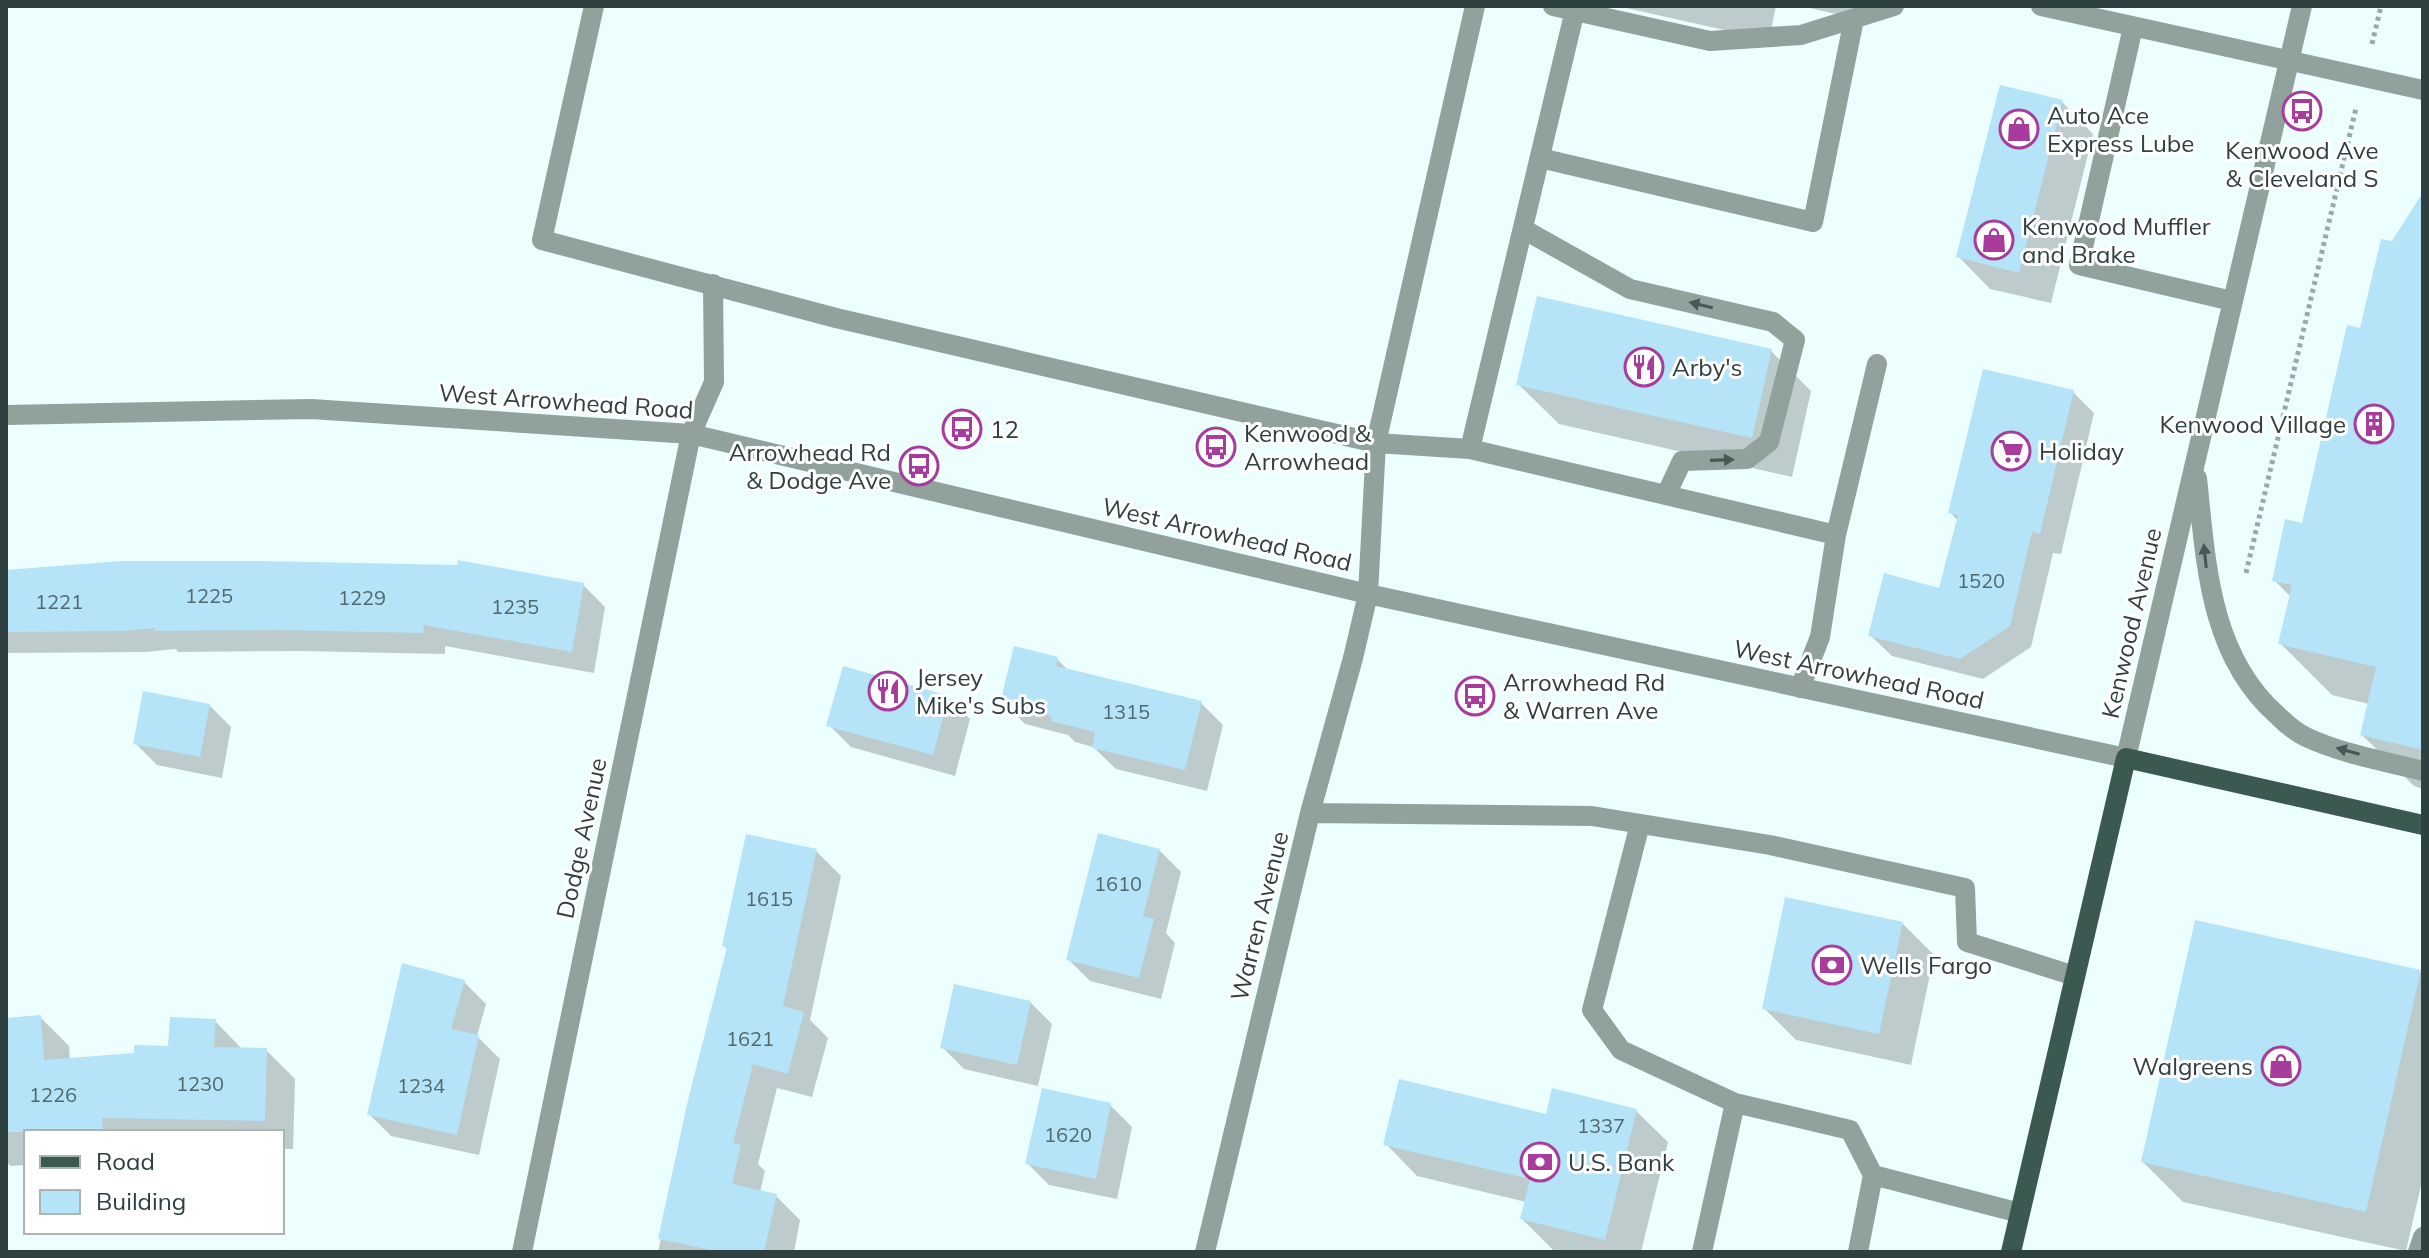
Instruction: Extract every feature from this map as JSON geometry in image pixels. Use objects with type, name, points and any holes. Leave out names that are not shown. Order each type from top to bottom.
[{"type":"main road","name":"West Arrowhead Road","points":[[2126,758],[2423,825]]},
{"type":"main road","name":"Kenwood Avenue","points":[[2011,1252],[2126,758]]},
{"type":"street","points":[[594,6],[542,240],[836,318],[1376,443],[1470,449],[1836,535]]},
{"type":"street","name":"Warren Avenue","points":[[1205,1252],[1310,813],[1368,594],[1376,443],[1475,6]]},
{"type":"street","points":[[1553,6],[1710,41],[1801,35],[1894,6]]},
{"type":"street","points":[[2041,6],[2423,90]]},
{"type":"street","name":"Kenwood Avenue","points":[[2126,758],[2302,6]]},
{"type":"street","points":[[1470,449],[1575,10]]},
{"type":"street","points":[[1540,158],[1813,222],[1854,19]]},
{"type":"street","points":[[2133,27],[2079,265],[2232,301]]},
{"type":"street","points":[[1523,229],[1630,289],[1773,322],[1795,340],[1769,442],[1747,459],[1682,461],[1666,495]]},
{"type":"street","name":"Dodge Avenue","points":[[522,1252],[691,434],[714,382],[713,284]]},
{"type":"street","points":[[1800,688],[1820,637],[1836,535],[1877,364]]},
{"type":"street","name":"West Arrowhead Road","points":[[6,415],[311,409],[691,434],[1368,594],[2126,758]]},
{"type":"street","points":[[2195,461],[2206,570],[2220,631],[2254,691],[2269,709],[2302,736],[2423,771]]},
{"type":"street","points":[[1310,813],[1592,816],[1770,845],[1965,888],[1967,942],[2075,976]]},
{"type":"street","points":[[1640,824],[1592,1010],[1621,1050],[1735,1103],[1850,1130],[1873,1175],[1858,1252]]},
{"type":"street","points":[[1702,1252],[1735,1103]]},
{"type":"street","points":[[1873,1175],[2020,1213]]},
{"type":"street","points":[[2418,1252],[2423,1237]]},
{"type":"path","points":[[2246,574],[2381,6]]},
{"type":"building","points":[[2000,85],[2063,100],[2019,273],[1956,257]]},
{"type":"building","name":"Kenwood Village","points":[[2423,192],[2423,750],[2360,735],[2376,667],[2278,644],[2292,585],[2272,581],[2285,519],[2302,523],[2347,325],[2360,328],[2381,239],[2392,241]]},
{"type":"building","name":"Arby's","points":[[1537,296],[1772,349],[1752,438],[1516,385]]},
{"type":"building","points":[[1983,369],[2074,390],[2040,534],[2032,532],[2010,626],[1960,659],[1868,636],[1884,573],[1939,588],[1958,515],[1948,513]]},
{"type":"building","points":[[458,560],[584,583],[572,652],[424,625],[423,633],[154,631],[155,628],[6,632],[6,570],[121,561],[457,565]]},
{"type":"building","points":[[1014,646],[1058,657],[1056,666],[1202,701],[1185,770],[1092,748],[1095,732],[1051,721],[1052,716],[1000,703]]},
{"type":"building","points":[[843,666],[949,696],[933,755],[826,726]]},
{"type":"building","points":[[143,691],[210,704],[200,757],[133,744]]},
{"type":"building","points":[[1098,833],[1160,849],[1143,916],[1154,919],[1139,978],[1066,960]]},
{"type":"building","points":[[746,834],[817,849],[783,1006],[804,1012],[788,1074],[753,1064],[733,1143],[741,1145],[732,1184],[777,1194],[764,1252],[721,1252],[658,1239],[688,1100],[727,947],[722,946]]},
{"type":"building","name":"Wells Fargo","points":[[1785,897],[1903,922],[1879,1034],[1762,1009]]},
{"type":"building","name":"Walgreens","points":[[2195,920],[2421,970],[2366,1212],[2141,1162]]},
{"type":"building","points":[[402,963],[465,980],[451,1029],[479,1035],[457,1135],[367,1115]]},
{"type":"building","points":[[954,984],[1031,1001],[1017,1065],[940,1048]]},
{"type":"building","points":[[41,1015],[44,1060],[134,1053],[134,1045],[168,1046],[170,1017],[216,1019],[214,1047],[267,1048],[265,1121],[102,1118],[103,1129],[6,1132],[6,1018]]},
{"type":"building","name":"U.S. Bank","points":[[1399,1079],[1546,1114],[1552,1088],[1637,1109],[1605,1240],[1520,1219],[1530,1179],[1383,1145]]},
{"type":"building","points":[[1042,1088],[1111,1103],[1096,1179],[1025,1164]]},
{"type":"place","name":"Kenwood Ave & Cleveland S","points":[[2302,111]]},
{"type":"place","name":"Auto Ace Express Lube","points":[[2019,129]]},
{"type":"place","name":"Kenwood Muffler and Brake","points":[[1994,240]]},
{"type":"place","name":"Arby's","points":[[1644,367]]},
{"type":"place","name":"Kenwood Village","points":[[2374,424]]},
{"type":"place","name":"12","points":[[962,429]]},
{"type":"place","name":"Kenwood & Arrowhead","points":[[1216,447]]},
{"type":"place","name":"Holiday","points":[[2011,451]]},
{"type":"place","name":"Arrowhead Rd & Dodge Ave","points":[[919,466]]},
{"type":"place","name":"Jersey Mike's Subs","points":[[888,691]]},
{"type":"place","name":"Arrowhead Rd & Warren Ave","points":[[1475,696]]},
{"type":"place","name":"Wells Fargo","points":[[1832,965]]},
{"type":"place","name":"Walgreens","points":[[2281,1066]]},
{"type":"place","name":"U.S. Bank","points":[[1540,1162]]}]
